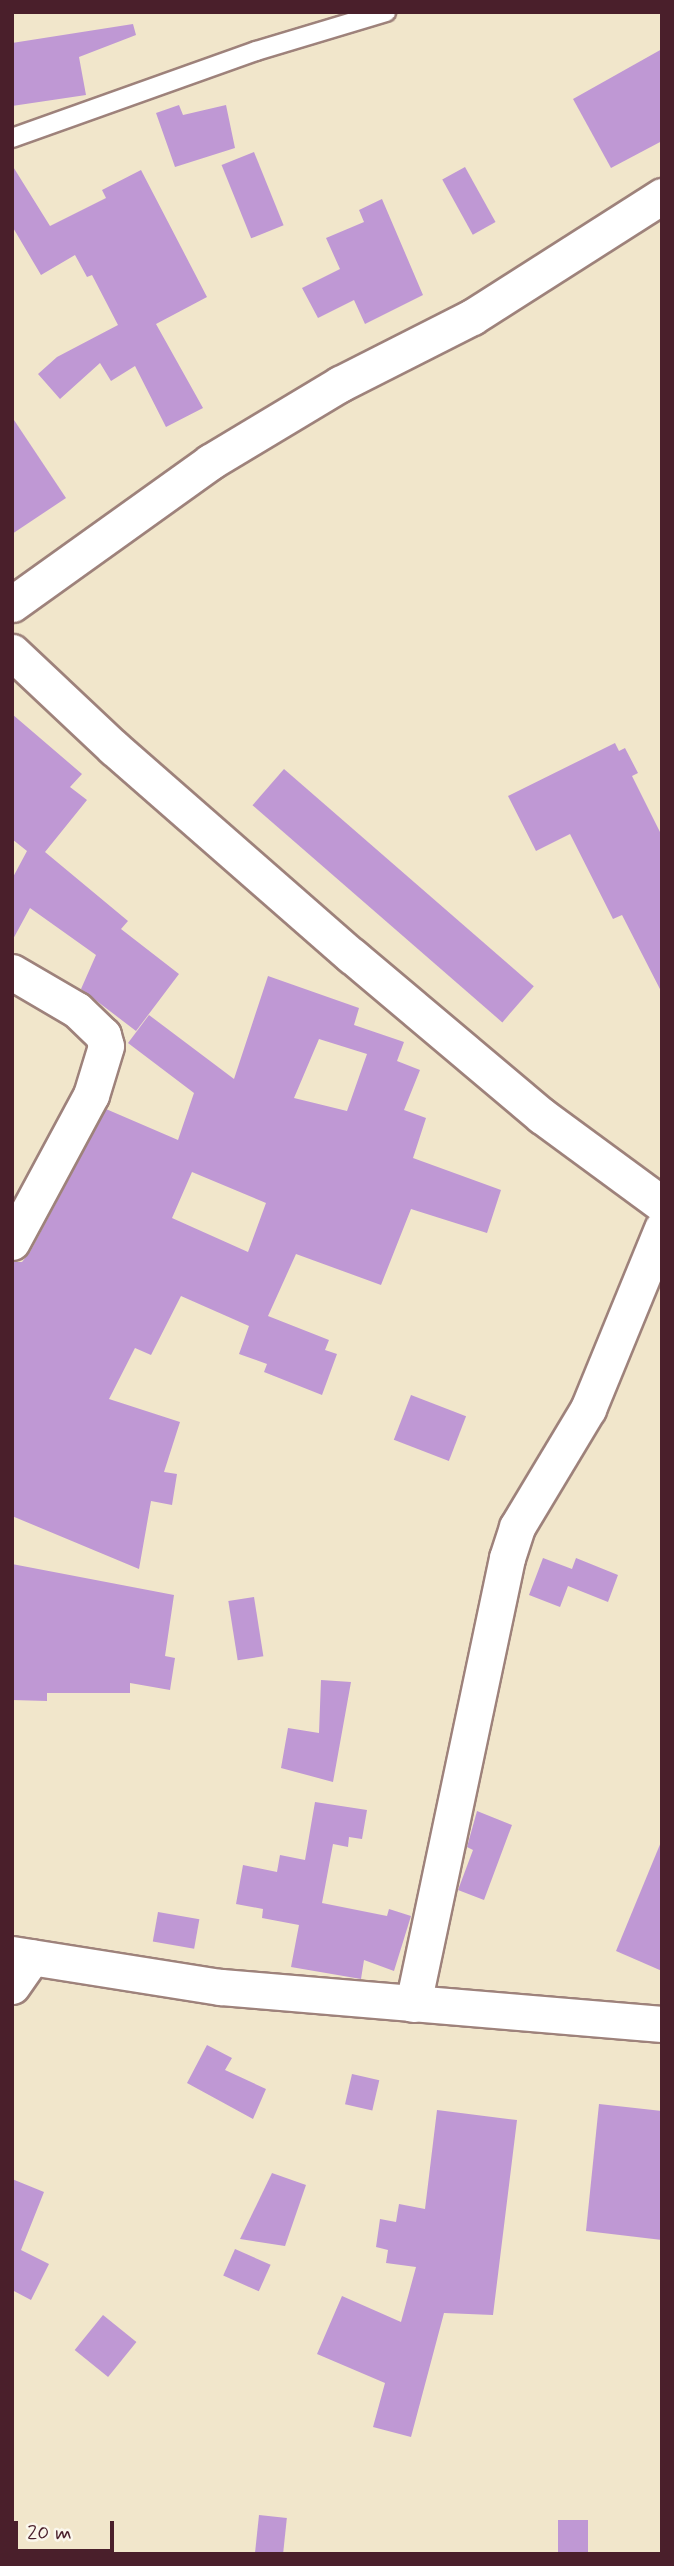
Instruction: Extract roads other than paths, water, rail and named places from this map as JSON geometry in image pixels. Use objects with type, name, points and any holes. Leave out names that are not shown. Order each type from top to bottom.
[{"type":"street","points":[[12,604],[210,462],[340,384],[472,317],[662,196]]},
{"type":"street","points":[[12,652],[114,748],[352,956],[542,1116],[662,1204]]},
{"type":"street","points":[[12,972],[77,1010],[103,1035],[106,1046],[91,1095],[12,1242]]},
{"type":"street","points":[[413,2004],[507,1558],[517,1527],[588,1409],[662,1229]]},
{"type":"street","points":[[12,1986],[22,1956],[221,1987],[662,2024]]},
{"type":"lane","points":[[12,138],[256,51],[386,12]]}]
